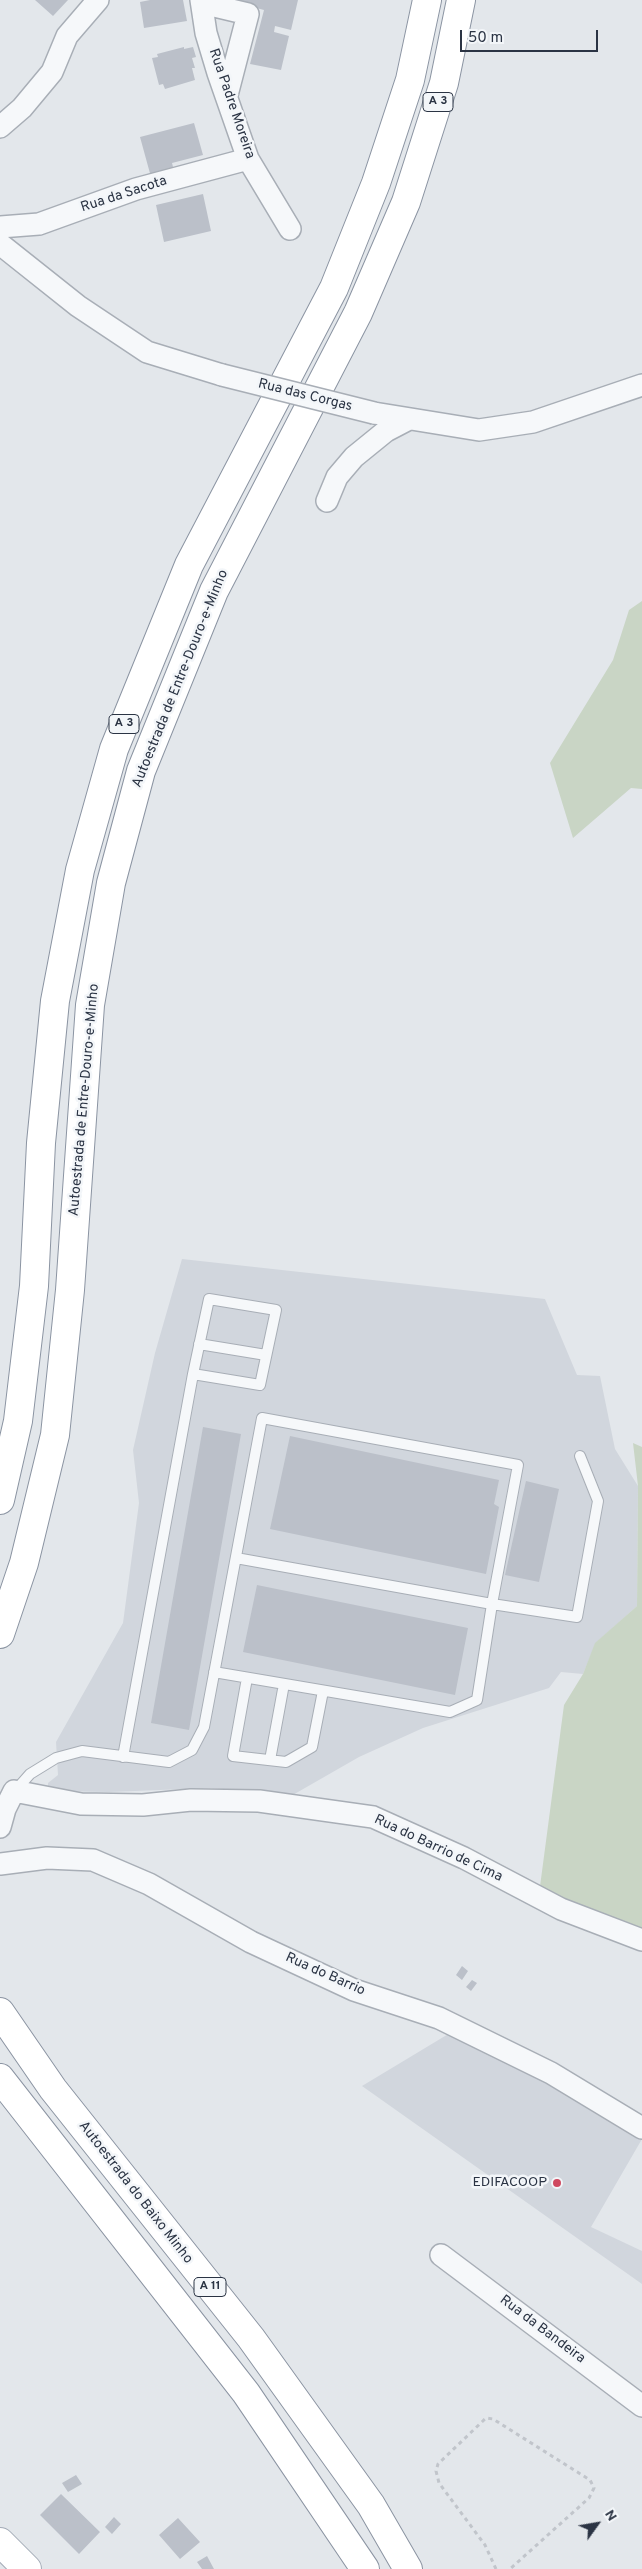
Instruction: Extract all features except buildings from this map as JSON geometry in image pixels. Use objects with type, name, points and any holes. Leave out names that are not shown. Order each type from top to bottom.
[{"type":"main road","name":"A 3","points":[[0,1500],[18,1421],[34,1286],[41,1143],[55,1001],[80,870],[114,749],[189,566],[334,288],[376,183],[410,80],[427,0]]},
{"type":"main road","name":"Autoestrada de Entre-Douro-e-Minho","points":[[0,1634],[24,1564],[55,1435],[70,1290],[90,1005],[111,883],[141,771],[214,591],[358,313],[406,202],[444,83],[461,0]]},
{"type":"main road","name":"Autoestrada do Baixo Minho","points":[[0,2012],[53,2088],[251,2338],[371,2504],[408,2569]]},
{"type":"main road","name":"A 11","points":[[0,2078],[246,2393],[365,2569]]},
{"type":"main road","points":[[0,2542],[27,2569]]},
{"type":"street","points":[[0,128],[22,108],[52,72],[67,36],[98,0]]},
{"type":"street","points":[[201,2],[248,14],[227,95]]},
{"type":"street","name":"Rua Padre Moreira","points":[[201,2],[206,33],[248,159],[290,229]]},
{"type":"street","name":"Rua da Sacota","points":[[0,227],[39,224],[136,188],[248,159]]},
{"type":"street","name":"Rua das Corgas","points":[[0,244],[78,306],[147,352],[222,375],[374,412],[479,430],[533,422],[642,385]]},
{"type":"street","points":[[327,500],[336,476],[354,456],[386,431],[410,419]]},
{"type":"street","points":[[0,1827],[4,1809],[14,1791]]},
{"type":"street","name":"Rua do Barrio de Cima","points":[[14,1791],[81,1804],[143,1804],[191,1800],[259,1801],[373,1817],[464,1858],[561,1909],[642,1940]]},
{"type":"street","points":[[0,1853],[0,1864]]},
{"type":"street","name":"Rua do Barrio","points":[[0,1864],[47,1858],[93,1860],[149,1884],[251,1942],[354,1990],[439,2018],[534,2064],[642,2128]]},
{"type":"street","name":"Rua da Bandeira","points":[[442,2255],[642,2406]]},
{"type":"lane","points":[[123,1757],[193,1374],[209,1298],[276,1310],[260,1385],[193,1374]]},
{"type":"lane","points":[[199,1344],[266,1355]]},
{"type":"lane","points":[[14,1791],[30,1774],[56,1758],[82,1751],[169,1762],[192,1750],[204,1727],[214,1672],[262,1418],[518,1465],[476,1700],[450,1712],[214,1672]]},
{"type":"lane","points":[[236,1558],[492,1604],[577,1617],[598,1501],[580,1456]]},
{"type":"lane","points":[[247,1678],[233,1756],[286,1762],[312,1747],[323,1691]]},
{"type":"lane","points":[[270,1760],[284,1684]]},
{"type":"path","points":[[496,2569],[485,2545],[440,2483],[436,2470],[438,2464],[486,2418],[493,2419],[590,2480],[594,2488],[590,2498],[510,2569]]},
{"type":"shaded area","points":[[182,1259],[545,1299],[577,1375],[600,1376],[615,1449],[638,1486],[637,1606],[596,1643],[583,1674],[561,1672],[549,1688],[423,1728],[359,1757],[291,1796],[211,1788],[109,1792],[48,1791],[48,1783],[58,1775],[56,1742],[123,1623],[139,1503],[133,1450],[155,1353]]},
{"type":"shaded area","name":"EDIFACOOP","points":[[455,2030],[642,2133],[642,2139],[591,2227],[642,2251],[642,2284],[362,2086]]},
{"type":"green space","points":[[642,601],[642,789],[631,788],[573,838],[550,763],[613,660],[629,610]]},
{"type":"green space","points":[[633,1443],[642,1447],[642,1931],[539,1894],[564,1705],[583,1674],[595,1643],[637,1606],[638,1486]]},
{"type":"place","name":"EDIFACOOP","points":[[557,2183]]}]
